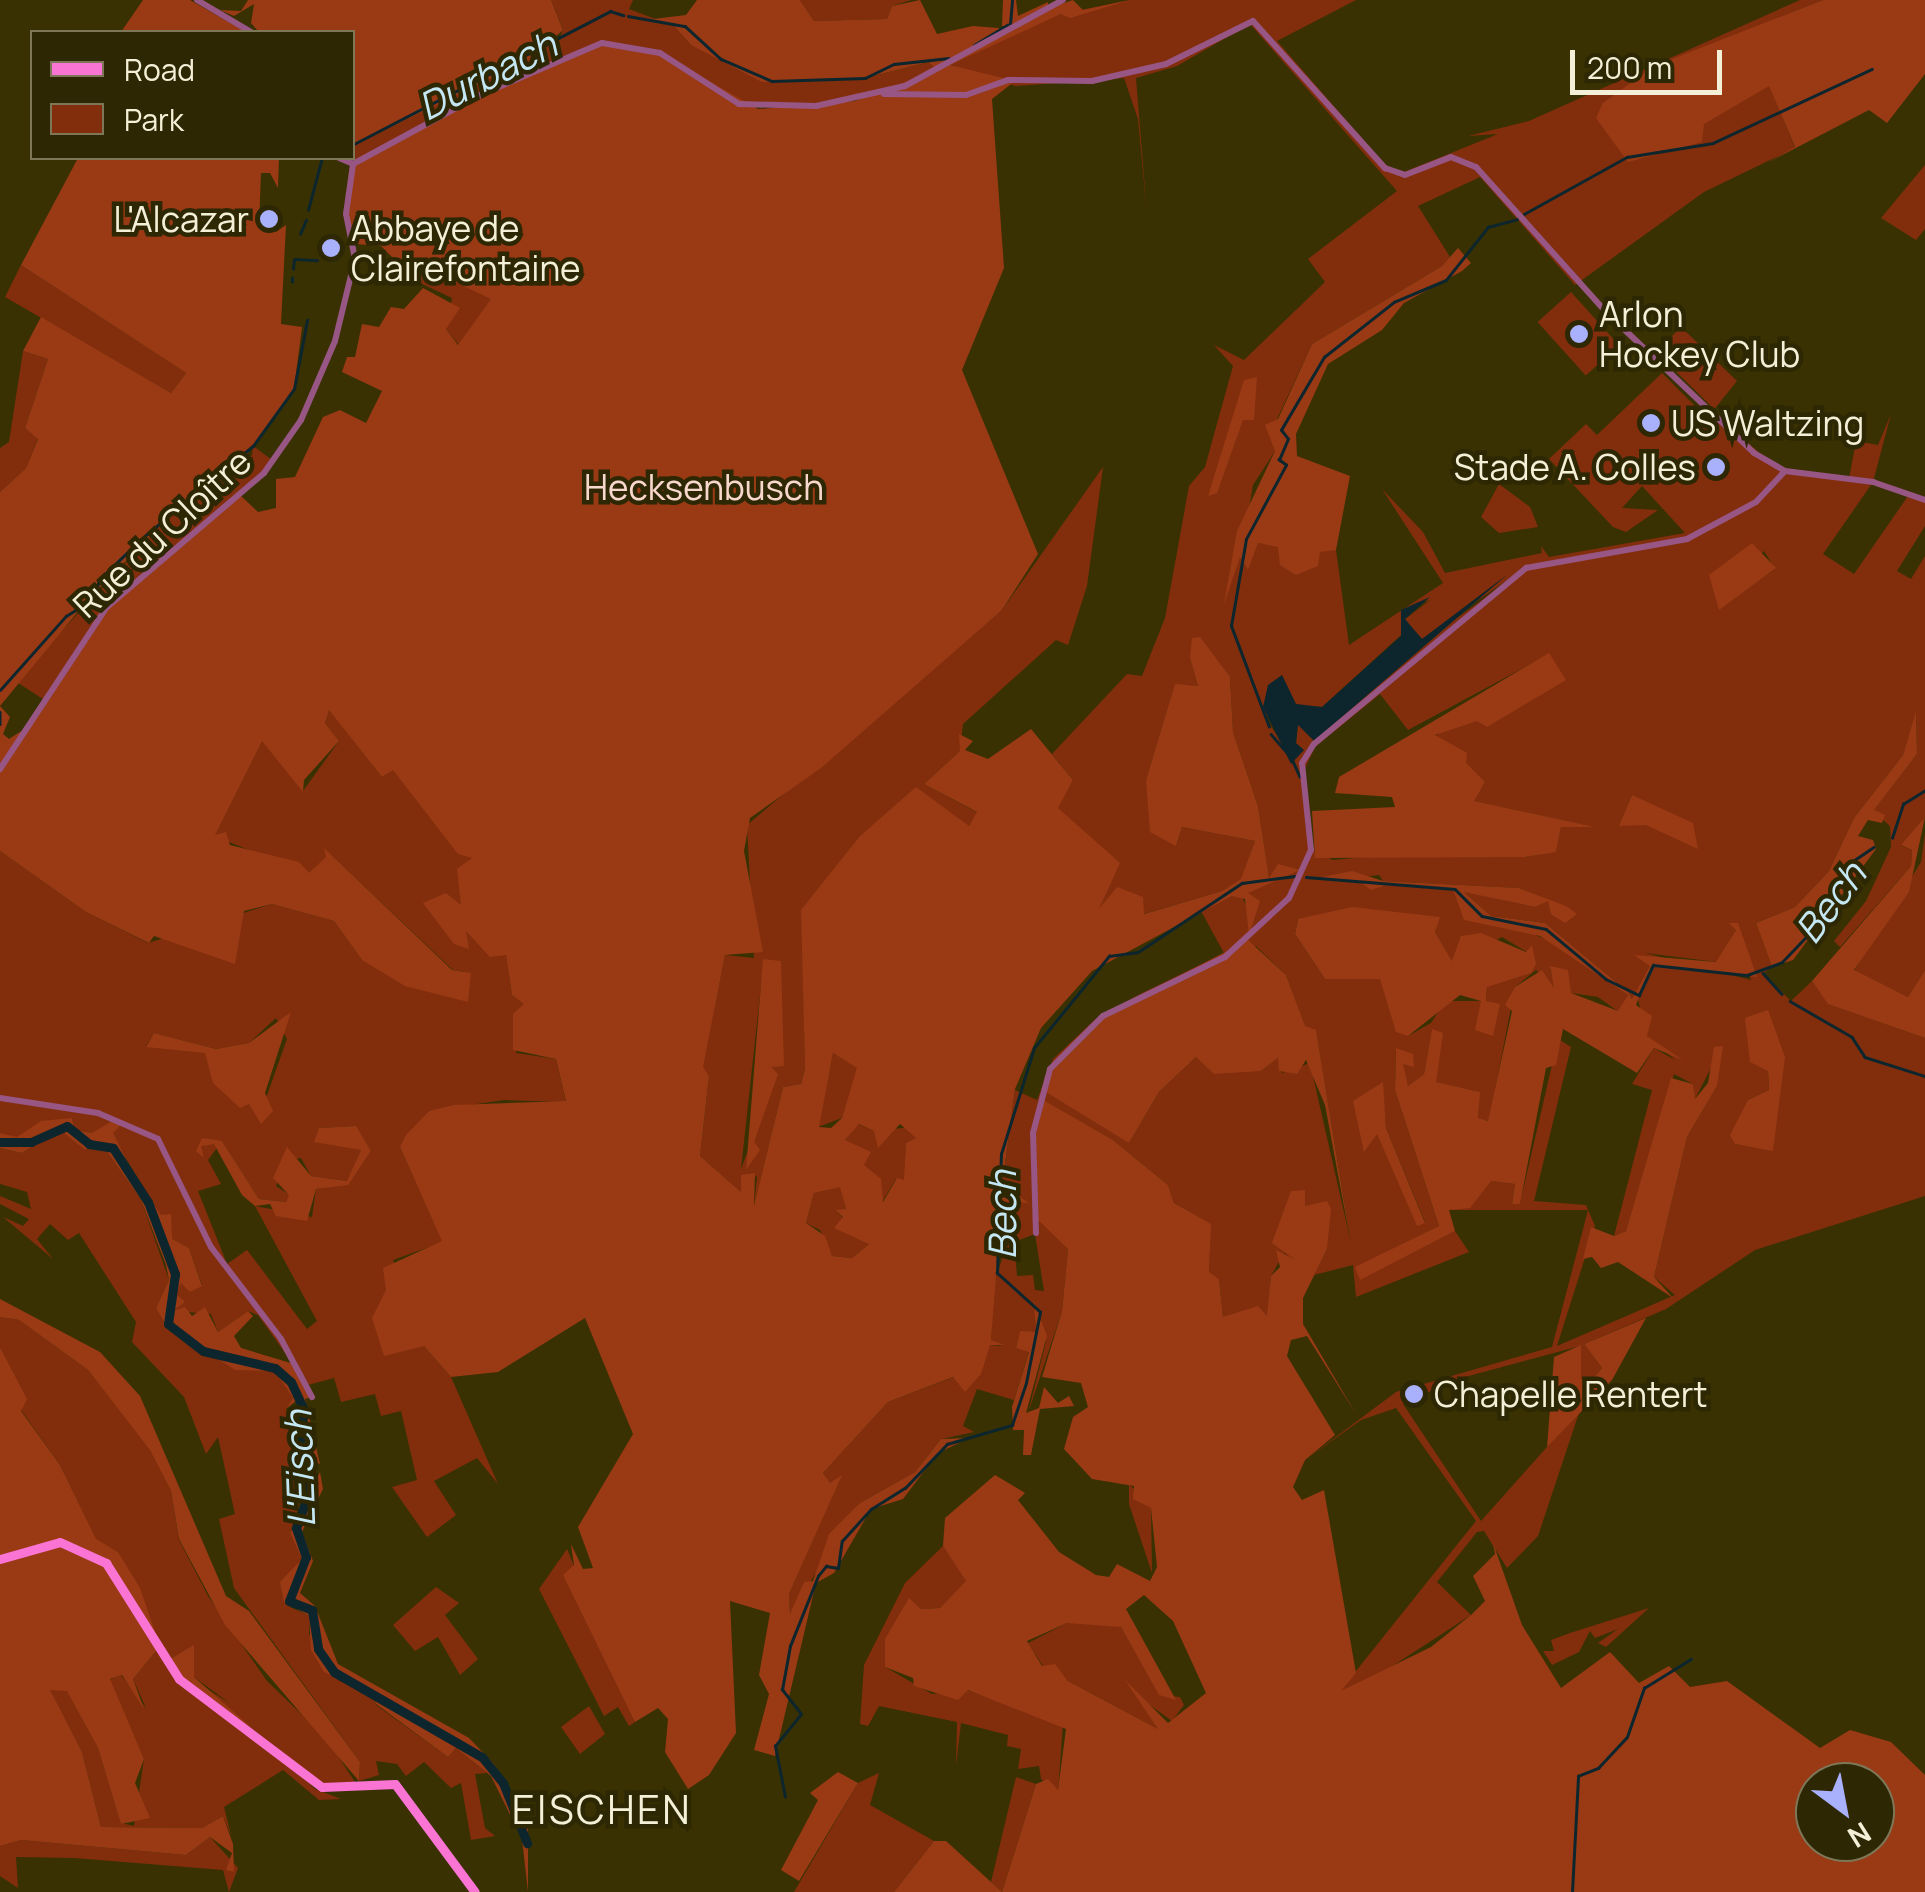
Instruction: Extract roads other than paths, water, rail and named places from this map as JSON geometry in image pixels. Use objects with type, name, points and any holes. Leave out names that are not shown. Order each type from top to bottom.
[{"type":"main road","points":[[0,1559],[44,1542],[91,1552],[116,1574],[167,1667],[322,1787],[395,1784],[475,1892]]},
{"type":"street","points":[[197,0],[248,30]]},
{"type":"street","points":[[884,94],[1063,0]]},
{"type":"street","points":[[344,160],[353,164],[480,95],[602,43],[660,53],[722,95],[758,109],[884,94],[966,95],[1008,80],[1092,81],[1166,64],[1253,21],[1385,168],[1405,175],[1451,157],[1476,167],[1654,360],[1768,462],[1786,471],[1873,482],[1925,500]]},
{"type":"street","name":"Rue du Cloître","points":[[0,769],[106,608],[264,474],[300,420],[328,361],[355,260],[346,214],[353,164]]},
{"type":"street","points":[[1036,1233],[1038,1101],[1056,1061],[1087,1028],[1226,957],[1290,898],[1311,850],[1302,763],[1314,744],[1526,568],[1698,534],[1756,502],[1786,471]]},
{"type":"street","points":[[0,1098],[119,1119],[166,1148],[211,1247],[288,1350],[312,1397]]},
{"type":"water","points":[[1508,574],[1314,741],[1298,725],[1296,743],[1304,750],[1291,764],[1263,707],[1268,685],[1282,675],[1296,704],[1322,707],[1401,636],[1401,610],[1430,597],[1405,619],[1422,639]]},
{"type":"waterway","name":"Durbach","points":[[1010,24],[1012,0]]},
{"type":"waterway","name":"Durbach","points":[[355,143],[610,11],[623,15]]},
{"type":"waterway","name":"Durbach","points":[[628,16],[685,26],[721,59],[772,81],[865,78],[894,64],[949,58]]},
{"type":"waterway","name":"Durbach","points":[[974,45],[1007,25]]},
{"type":"waterway","points":[[1524,214],[1627,157],[1713,143],[1872,69]]},
{"type":"waterway","name":"Durbach","points":[[308,210],[321,161]]},
{"type":"waterway","points":[[1269,727],[1231,626],[1246,539],[1286,465],[1279,460],[1288,439],[1281,430],[1324,357],[1394,302],[1446,280],[1488,227],[1517,219]]},
{"type":"waterway","name":"Durbach","points":[[300,234],[306,220]]},
{"type":"waterway","points":[[295,259],[317,260]]},
{"type":"waterway","name":"Durbach","points":[[293,269],[294,260]]},
{"type":"waterway","points":[[0,690],[66,616],[93,599],[99,580],[140,540],[253,446],[294,389],[307,320]]},
{"type":"waterway","points":[[0,712],[0,724]]},
{"type":"waterway","points":[[1271,734],[1289,755]]},
{"type":"waterway","points":[[1293,761],[1300,777]]},
{"type":"waterway","name":"Bech","points":[[1892,838],[1903,804],[1925,790]]},
{"type":"waterway","name":"Bech","points":[[1306,877],[1455,889],[1482,916],[1546,929],[1606,979],[1639,995],[1653,965],[1747,975],[1782,962],[1826,916],[1847,865],[1874,847]]},
{"type":"waterway","name":"Bech","points":[[785,1797],[775,1746],[801,1714],[782,1690],[790,1646],[818,1576],[826,1566],[838,1568],[842,1541],[871,1509],[905,1488],[947,1444],[1012,1425],[1026,1383],[1040,1312],[997,1273],[1001,1154],[1034,1048],[1109,956],[1138,952],[1242,883],[1295,876]]},
{"type":"waterway","points":[[1763,973],[1782,994]]},
{"type":"waterway","points":[[1790,1001],[1852,1037],[1865,1057],[1925,1076]]},
{"type":"waterway","name":"L'Eisch","points":[[0,1142],[31,1142],[67,1126],[89,1144],[113,1148],[148,1202],[175,1274],[168,1324],[203,1351],[275,1368],[291,1382],[304,1410],[298,1452],[307,1498],[296,1528],[306,1557],[289,1601],[312,1610],[318,1649],[334,1672],[482,1757],[503,1783],[527,1843]]},
{"type":"waterway","points":[[1572,1892],[1578,1776],[1598,1768],[1627,1737],[1644,1688],[1691,1659]]},
{"type":"place","name":"L'Alcazar","points":[[269,219]]},
{"type":"place","name":"Abbaye de Clairefontaine","points":[[331,248]]},
{"type":"place","name":"Arlon Hockey Club","points":[[1579,334]]},
{"type":"place","name":"US Waltzing","points":[[1651,423]]},
{"type":"place","name":"Stade A. Colles","points":[[1716,467]]},
{"type":"place","name":"Chapelle Rentert","points":[[1414,1394]]},
{"type":"district","name":"EISCHEN","points":[[602,1809]]},
{"type":"park label","name":"Hecksenbusch","points":[[704,487]]}]
